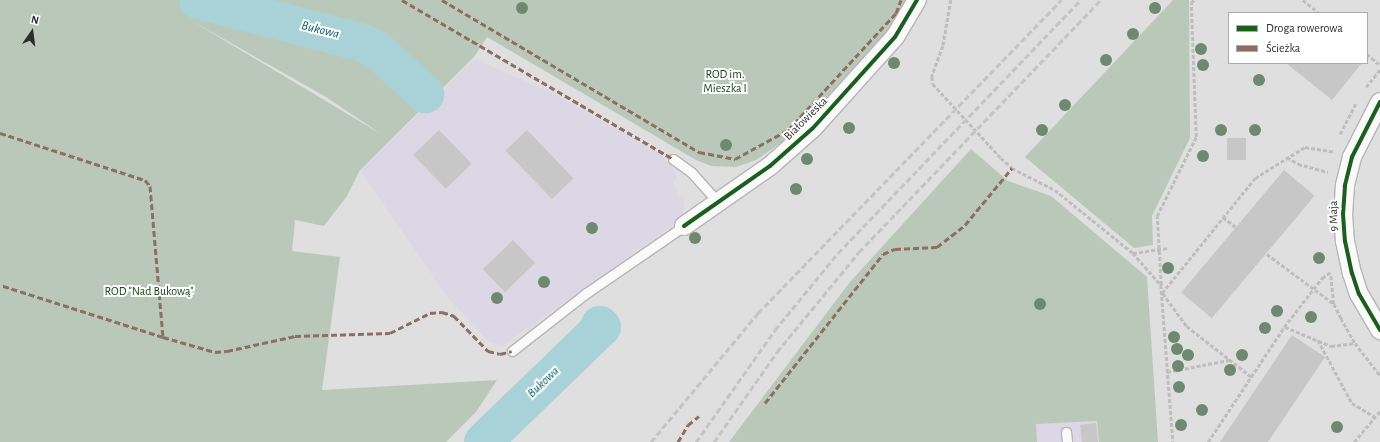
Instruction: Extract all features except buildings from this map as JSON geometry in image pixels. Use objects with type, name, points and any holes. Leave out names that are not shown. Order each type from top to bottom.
[{"type":"street","name":"Białowieska","points":[[684,226],[770,166],[813,128],[895,37],[917,0]]},
{"type":"street","name":"9 Maja","points":[[1380,102],[1352,156],[1343,204],[1345,241],[1350,266],[1359,294],[1380,330]]},
{"type":"lane","points":[[673,159],[691,172],[718,202]]},
{"type":"lane","points":[[512,351],[584,294],[684,226]]},
{"type":"lane","points":[[1066,432],[1067,442]]},
{"type":"path","points":[[951,0],[943,46],[932,77],[933,84],[1010,166],[1055,190],[1133,253],[1161,285]]},
{"type":"path","points":[[1172,442],[1157,216],[1196,137],[1194,0]]},
{"type":"path","points":[[1303,0],[1318,12]]},
{"type":"path","points":[[1368,55],[1380,65]]},
{"type":"path","points":[[1162,293],[1255,178],[1305,147],[1352,156]]},
{"type":"path","points":[[1287,157],[1298,164],[1328,172]]},
{"type":"path","points":[[1223,217],[1236,227]]},
{"type":"path","points":[[1133,253],[1168,248]]},
{"type":"path","points":[[1267,254],[1312,290],[1334,304],[1355,343],[1380,375]]},
{"type":"path","points":[[1208,442],[1284,327],[1312,290],[1330,272],[1350,266]]},
{"type":"path","points":[[1162,293],[1186,326],[1251,377]]},
{"type":"path","points":[[1284,327],[1331,346],[1355,343]]},
{"type":"path","points":[[1318,340],[1352,403],[1375,417]]},
{"type":"path","points":[[1167,372],[1229,360]]},
{"type":"path","points":[[1354,442],[1380,411]]},
{"type":"shaded area","points":[[475,59],[557,95],[658,153],[671,164],[677,177],[673,182],[678,196],[685,198],[683,214],[679,221],[504,345],[490,343],[448,298],[360,170]]},
{"type":"shaded area","points":[[1098,421],[1099,442],[1037,442],[1036,424]]},
{"type":"green space","points":[[0,0],[909,0],[889,34],[792,135],[756,160],[736,167],[711,166],[696,160],[487,37],[474,57],[360,170],[347,196],[324,226],[295,220],[292,251],[340,257],[322,390],[497,380],[476,412],[446,442],[0,442]],"holes":[[[192,21],[326,97],[381,134]]]},
{"type":"green space","points":[[1173,0],[1189,0],[1190,138],[1152,216],[1153,245],[1134,248],[1025,157]]},
{"type":"green space","points":[[971,149],[1008,181],[1051,196],[1147,277],[1158,442],[1099,442],[1097,421],[1036,424],[1037,442],[729,442],[850,282]]},
{"type":"waterway","name":"Bukowa","points":[[198,0],[360,42],[376,49],[425,94]]},
{"type":"waterway","name":"Bukowa","points":[[483,442],[602,327],[600,325]]},
{"type":"railway","points":[[651,442],[758,313],[1061,0]]},
{"type":"railway","points":[[696,442],[775,330],[838,253],[1081,0]]},
{"type":"railway","points":[[714,442],[777,352],[859,252],[1101,0]]},
{"type":"marked path","points":[[402,0],[673,159]]},
{"type":"marked path","points":[[442,0],[699,152],[735,159],[788,130],[896,13],[901,0]]},
{"type":"marked path","points":[[0,133],[145,180],[150,186],[163,337],[0,285]]},
{"type":"marked path","points":[[765,403],[883,254],[895,249],[937,247],[965,225],[1012,168]]},
{"type":"marked path","points":[[163,337],[215,352],[227,351],[295,336],[390,333],[430,313],[442,312],[454,316],[488,351],[500,354],[512,351]]},
{"type":"marked path","points":[[678,442],[688,425],[699,416]]},
{"type":"cycle path","points":[[684,226],[770,166],[813,128],[895,37],[917,0]]},
{"type":"cycle path","points":[[1380,102],[1352,157],[1345,186],[1343,214],[1345,241],[1352,273],[1359,294],[1380,330]]},
{"type":"park label","name":"ROD im. Mieszka I","points":[[725,82]]},
{"type":"park label","name":"ROD \"Nad Bukową\"","points":[[149,292]]}]
